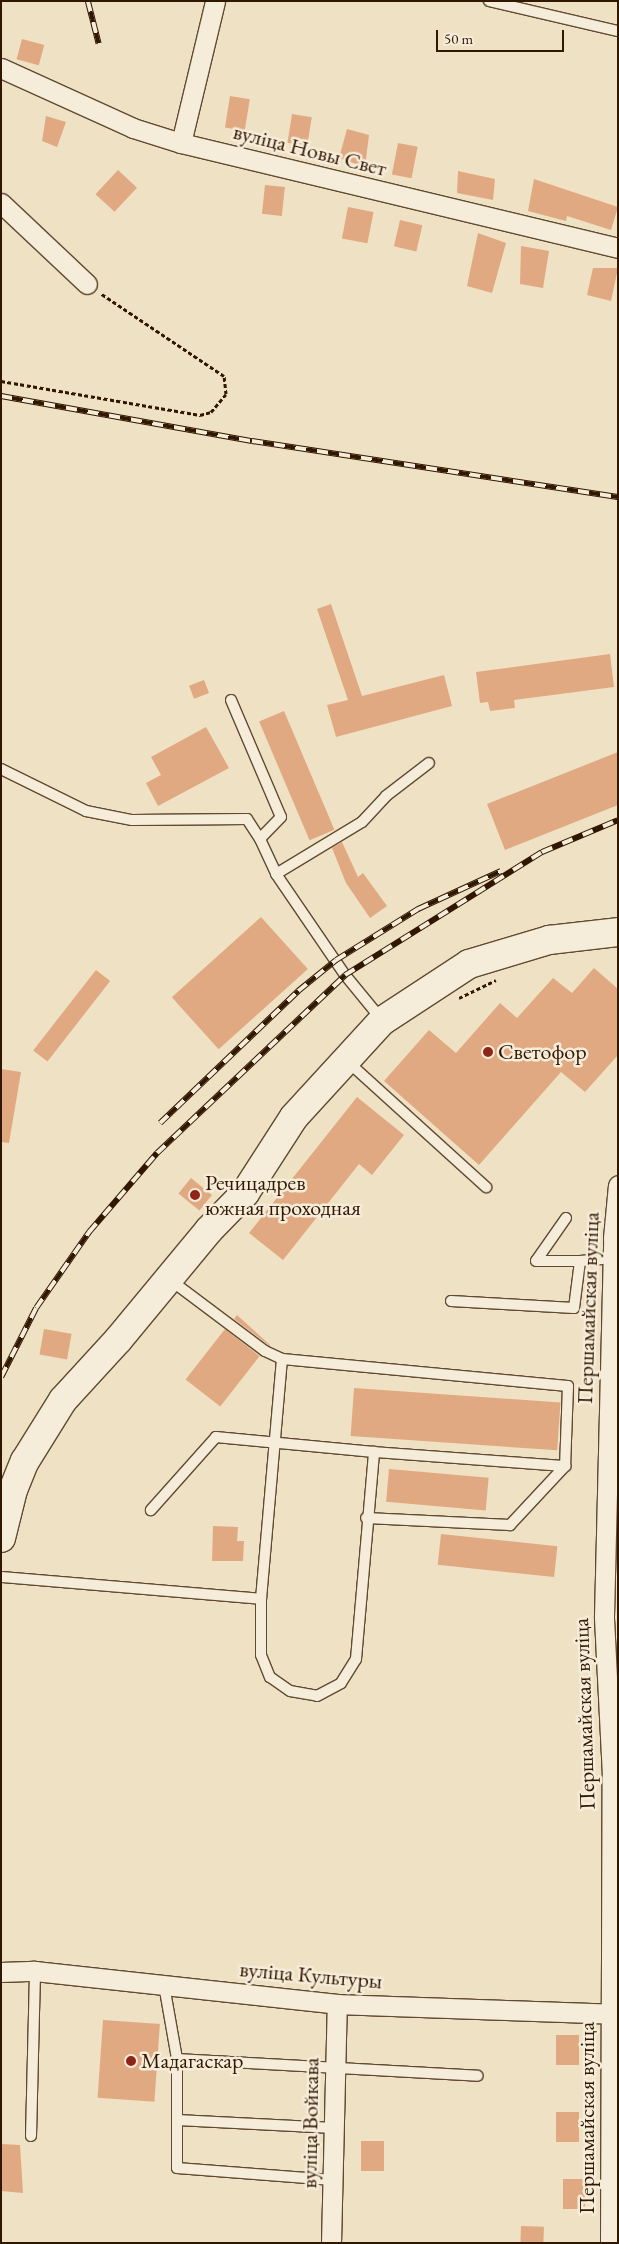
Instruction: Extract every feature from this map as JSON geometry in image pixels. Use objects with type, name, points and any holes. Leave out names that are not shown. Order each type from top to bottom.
[{"type":"street","points":[[181,143],[215,1]]},
{"type":"street","name":"вуліца Новы Свет","points":[[1,68],[133,128],[181,143],[618,248]]},
{"type":"street","points":[[1,202],[87,284]]},
{"type":"street","points":[[1,1538],[13,1490],[25,1461],[63,1400],[169,1279],[209,1230],[245,1193],[294,1117],[345,1058],[382,1021],[470,964],[549,940],[618,932]]},
{"type":"street","name":"Першамайская вуліца","points":[[610,2243],[614,2014],[614,1814],[611,1616],[613,1258],[616,1238],[618,1185]]},
{"type":"street","name":"вуліца Культуры","points":[[1,1972],[35,1971],[337,2004],[614,2014]]},
{"type":"street","name":"вуліца Войкава","points":[[332,2243],[337,2004]]},
{"type":"lane","points":[[489,1],[618,31]]},
{"type":"lane","points":[[230,700],[281,817],[260,839]]},
{"type":"lane","points":[[276,874],[362,822],[386,796],[429,763]]},
{"type":"lane","points":[[1,769],[86,812],[132,820],[247,819],[260,839],[276,874],[346,975],[382,1021]]},
{"type":"lane","points":[[345,1058],[486,1187]]},
{"type":"lane","points":[[566,1218],[536,1262],[613,1258]]},
{"type":"lane","points":[[451,1301],[574,1308],[580,1261]]},
{"type":"lane","points":[[169,1279],[265,1351],[282,1359],[568,1386],[566,1466],[510,1525],[366,1518]]},
{"type":"lane","points":[[282,1359],[261,1599],[261,1655],[270,1677],[290,1691],[317,1696],[341,1683],[356,1659],[366,1518],[374,1452]]},
{"type":"lane","points":[[151,1510],[216,1437],[374,1452],[566,1466]]},
{"type":"lane","points":[[1,1577],[261,1599]]},
{"type":"lane","points":[[31,2136],[35,1971]]},
{"type":"lane","points":[[164,1985],[177,2059],[177,2168],[333,2180]]},
{"type":"lane","points":[[177,2059],[335,2070],[478,2076]]},
{"type":"lane","points":[[176,2120],[334,2128]]},
{"type":"path","points":[[1,382],[200,415],[212,412],[226,394],[224,376],[87,284]]},
{"type":"path","points":[[453,1001],[506,976]]},
{"type":"building","points":[[22,39],[44,45],[39,65],[17,59]]},
{"type":"building","points":[[230,96],[250,99],[245,131],[225,128]]},
{"type":"building","points":[[292,114],[312,117],[307,146],[287,143]]},
{"type":"building","points":[[46,116],[66,122],[57,147],[42,141]]},
{"type":"building","points":[[347,129],[369,135],[365,167],[339,158]]},
{"type":"building","points":[[398,143],[418,147],[412,178],[392,174]]},
{"type":"building","points":[[118,170],[137,188],[115,212],[95,194]]},
{"type":"building","points":[[458,171],[495,179],[493,200],[457,193]]},
{"type":"building","points":[[534,179],[618,207],[611,230],[567,216],[566,221],[528,211]]},
{"type":"building","points":[[265,185],[285,187],[282,216],[262,214]]},
{"type":"building","points":[[348,207],[374,212],[367,243],[342,238]]},
{"type":"building","points":[[400,220],[422,225],[416,251],[394,246]]},
{"type":"building","points":[[478,233],[506,243],[492,293],[467,286]]},
{"type":"building","points":[[521,246],[549,251],[543,288],[520,284]]},
{"type":"building","points":[[593,268],[618,268],[611,301],[587,295]]},
{"type":"building","points":[[331,604],[362,696],[444,675],[452,706],[336,737],[327,705],[348,700],[317,609]]},
{"type":"building","points":[[610,654],[614,687],[514,700],[515,708],[490,711],[488,702],[480,703],[476,672]]},
{"type":"building","points":[[204,680],[209,693],[194,699],[189,686]]},
{"type":"building","points":[[284,711],[334,830],[310,840],[259,722]]},
{"type":"building","points":[[206,727],[229,768],[158,806],[146,783],[161,775],[151,757]]},
{"type":"building","points":[[618,752],[618,805],[505,850],[487,804]]},
{"type":"building","points":[[342,842],[358,877],[363,873],[387,906],[370,918],[346,883],[332,848]]},
{"type":"building","points":[[261,917],[308,969],[219,1049],[172,997]]},
{"type":"building","points":[[594,968],[618,989],[618,1055],[585,1092],[561,1072],[479,1165],[384,1081],[429,1030],[456,1053],[500,1003],[517,1018],[553,978],[572,993]]},
{"type":"building","points":[[96,970],[110,981],[47,1061],[33,1050]]},
{"type":"building","points":[[1,1069],[21,1072],[9,1143],[1,1142]]},
{"type":"building","points":[[357,1097],[404,1135],[372,1175],[359,1164],[283,1260],[249,1233]]},
{"type":"building","name":"Речицадрев южная проходная","points":[[191,1178],[212,1195],[199,1211],[178,1194]]},
{"type":"building","points":[[237,1315],[270,1345],[270,1346],[234,1319]]},
{"type":"building","points":[[44,1329],[72,1334],[67,1359],[39,1355]]},
{"type":"building","points":[[225,1329],[260,1356],[220,1407],[186,1379]]},
{"type":"building","points":[[354,1388],[560,1402],[557,1450],[351,1436]]},
{"type":"building","points":[[389,1469],[489,1478],[486,1511],[386,1502]]},
{"type":"building","points":[[213,1526],[238,1527],[237,1541],[244,1541],[243,1561],[212,1561]]},
{"type":"building","points":[[441,1534],[557,1546],[554,1577],[438,1565]]},
{"type":"building","name":"Мадагаскар","points":[[103,2020],[160,2024],[154,2102],[98,2098]]},
{"type":"building","points":[[556,2035],[579,2035],[579,2065],[556,2065]]},
{"type":"building","points":[[556,2112],[579,2112],[579,2142],[556,2142]]},
{"type":"building","points":[[361,2141],[384,2141],[384,2171],[361,2171]]},
{"type":"building","points":[[1,2144],[20,2145],[23,2193],[1,2191]]},
{"type":"building","points":[[563,2179],[585,2179],[585,2209],[563,2209]]},
{"type":"building","points":[[521,2226],[544,2227],[543,2243],[520,2243]]},
{"type":"railway","points":[[88,1],[99,44]]},
{"type":"railway","points":[[1,396],[252,441],[618,497]]},
{"type":"railway","points":[[1,1377],[36,1308],[89,1232],[157,1153],[345,975],[542,852],[618,820]]},
{"type":"railway","points":[[160,1123],[298,991],[336,960],[418,909],[501,871]]},
{"type":"place","name":"Светофор","points":[[488,1052]]},
{"type":"place","name":"Речицадрев южная проходная","points":[[195,1195]]},
{"type":"place","name":"Мадагаскар","points":[[131,2061]]}]
